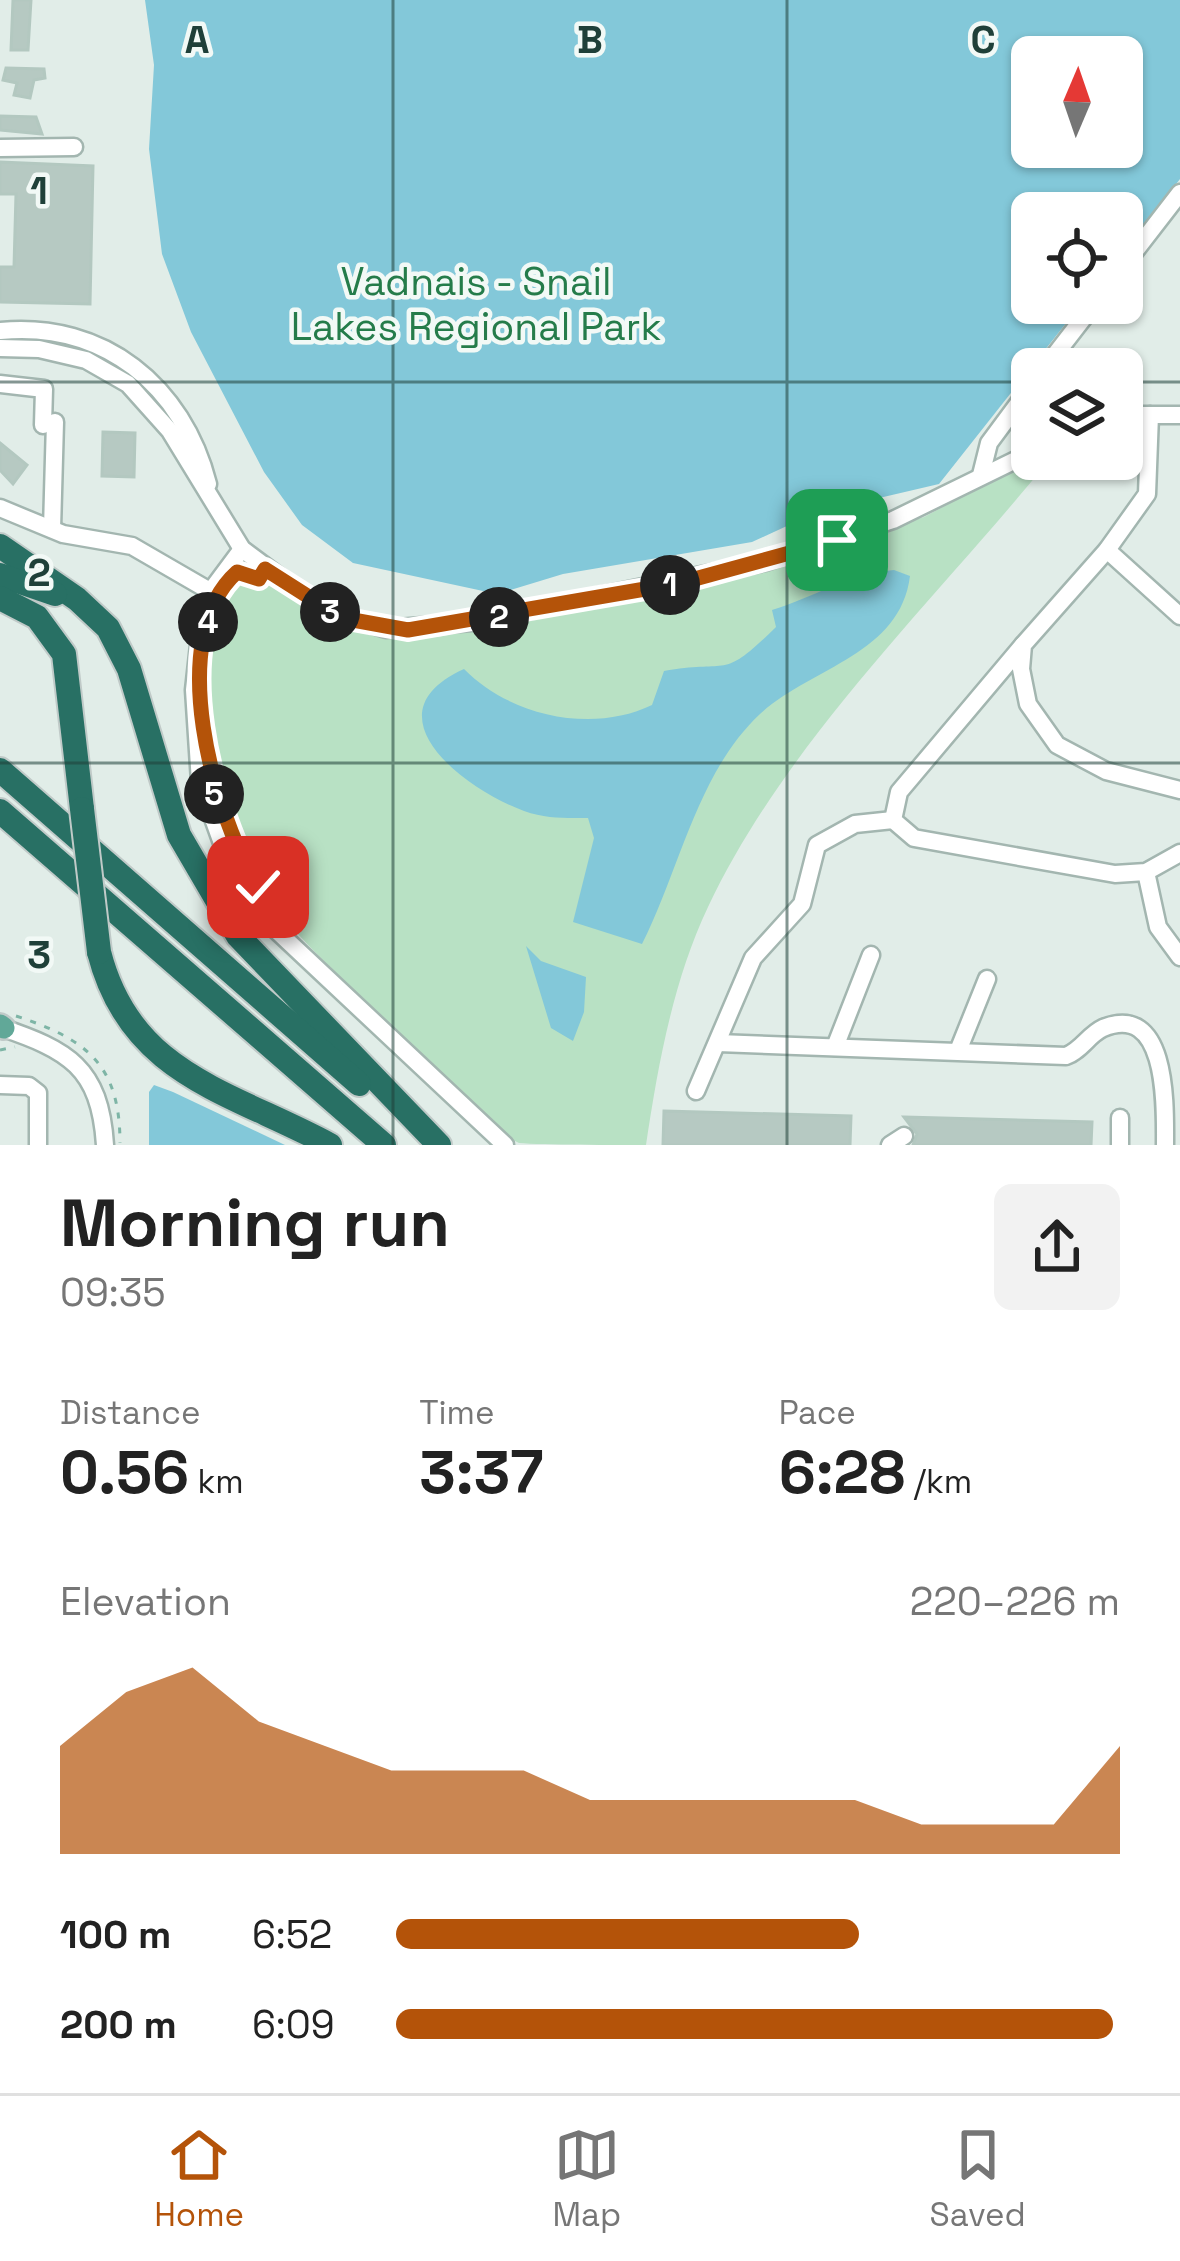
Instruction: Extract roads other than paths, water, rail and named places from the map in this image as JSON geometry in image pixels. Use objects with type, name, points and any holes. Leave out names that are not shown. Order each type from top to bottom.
[{"type":"highway","points":[[0,546],[88,607],[113,640],[129,670],[166,805],[226,918],[269,972],[439,1145]]},
{"type":"highway","points":[[0,575],[70,602],[113,640]]},
{"type":"highway","points":[[0,598],[37,617],[64,654],[99,952],[119,1010],[144,1044],[191,1076],[330,1145]]},
{"type":"highway","points":[[0,770],[429,1145]]},
{"type":"highway","points":[[0,811],[384,1145]]},
{"type":"street","points":[[0,148],[74,147]]},
{"type":"street","points":[[1143,241],[1180,193]]},
{"type":"street","points":[[1060,348],[1079,324]]},
{"type":"street","points":[[0,331],[59,332],[116,366],[158,413],[242,549],[324,610],[386,629],[433,628],[625,594],[837,540],[914,511],[1011,461]]},
{"type":"street","points":[[0,348],[58,353],[116,366]]},
{"type":"street","points":[[0,384],[44,389],[52,529]]},
{"type":"street","points":[[981,475],[989,443],[1011,413]]},
{"type":"street","points":[[1143,415],[1180,415]]},
{"type":"street","points":[[893,820],[898,792],[1107,550],[1147,494],[1150,415]]},
{"type":"street","points":[[0,508],[52,529],[132,545],[208,590]]},
{"type":"street","points":[[242,549],[208,590],[198,624],[194,729],[200,782],[228,860],[277,931],[505,1145]]},
{"type":"street","points":[[1107,550],[1180,616]]},
{"type":"street","points":[[1023,645],[1021,669],[1028,704],[1057,745],[1106,771],[1180,790]]},
{"type":"street","points":[[696,1090],[753,958],[802,904],[817,845],[855,824],[893,820],[914,838],[1114,874],[1146,872],[1180,853]]},
{"type":"street","points":[[1146,872],[1158,927],[1180,957]]},
{"type":"street","points":[[835,1047],[871,955]]},
{"type":"street","points":[[958,1052],[987,979]]},
{"type":"street","points":[[718,1043],[1066,1056],[1104,1028],[1138,1029],[1159,1053],[1165,1145]]},
{"type":"street","points":[[4,1030],[50,1045],[79,1065],[98,1097],[105,1145]]},
{"type":"street","points":[[0,1084],[29,1086],[38,1093],[38,1145]]},
{"type":"street","points":[[1120,1118],[1120,1145]]},
{"type":"water","name":"Vadnais - Snail Lakes Regional Park","points":[[145,0],[1180,0],[1180,179],[1143,227],[1143,192],[1011,192],[1011,324],[1065,324],[1046,348],[1011,348],[1011,393],[939,484],[815,513],[752,542],[563,574],[497,594],[353,563],[302,525],[264,472],[191,332],[162,254],[149,149],[154,65]]},
{"type":"water","points":[[894,570],[910,576],[903,603],[890,624],[872,642],[760,714],[720,764],[642,944],[573,922],[594,838],[588,818],[540,815],[500,800],[453,768],[434,749],[424,728],[423,707],[436,687],[464,669],[504,699],[553,716],[578,719],[629,714],[652,705],[664,671],[725,665],[744,655],[776,627],[772,610],[847,581]]},
{"type":"water","points":[[526,946],[541,961],[586,977],[584,1012],[573,1041],[551,1028]]},
{"type":"water","points":[[154,1085],[285,1145],[149,1145],[149,1092]]}]
